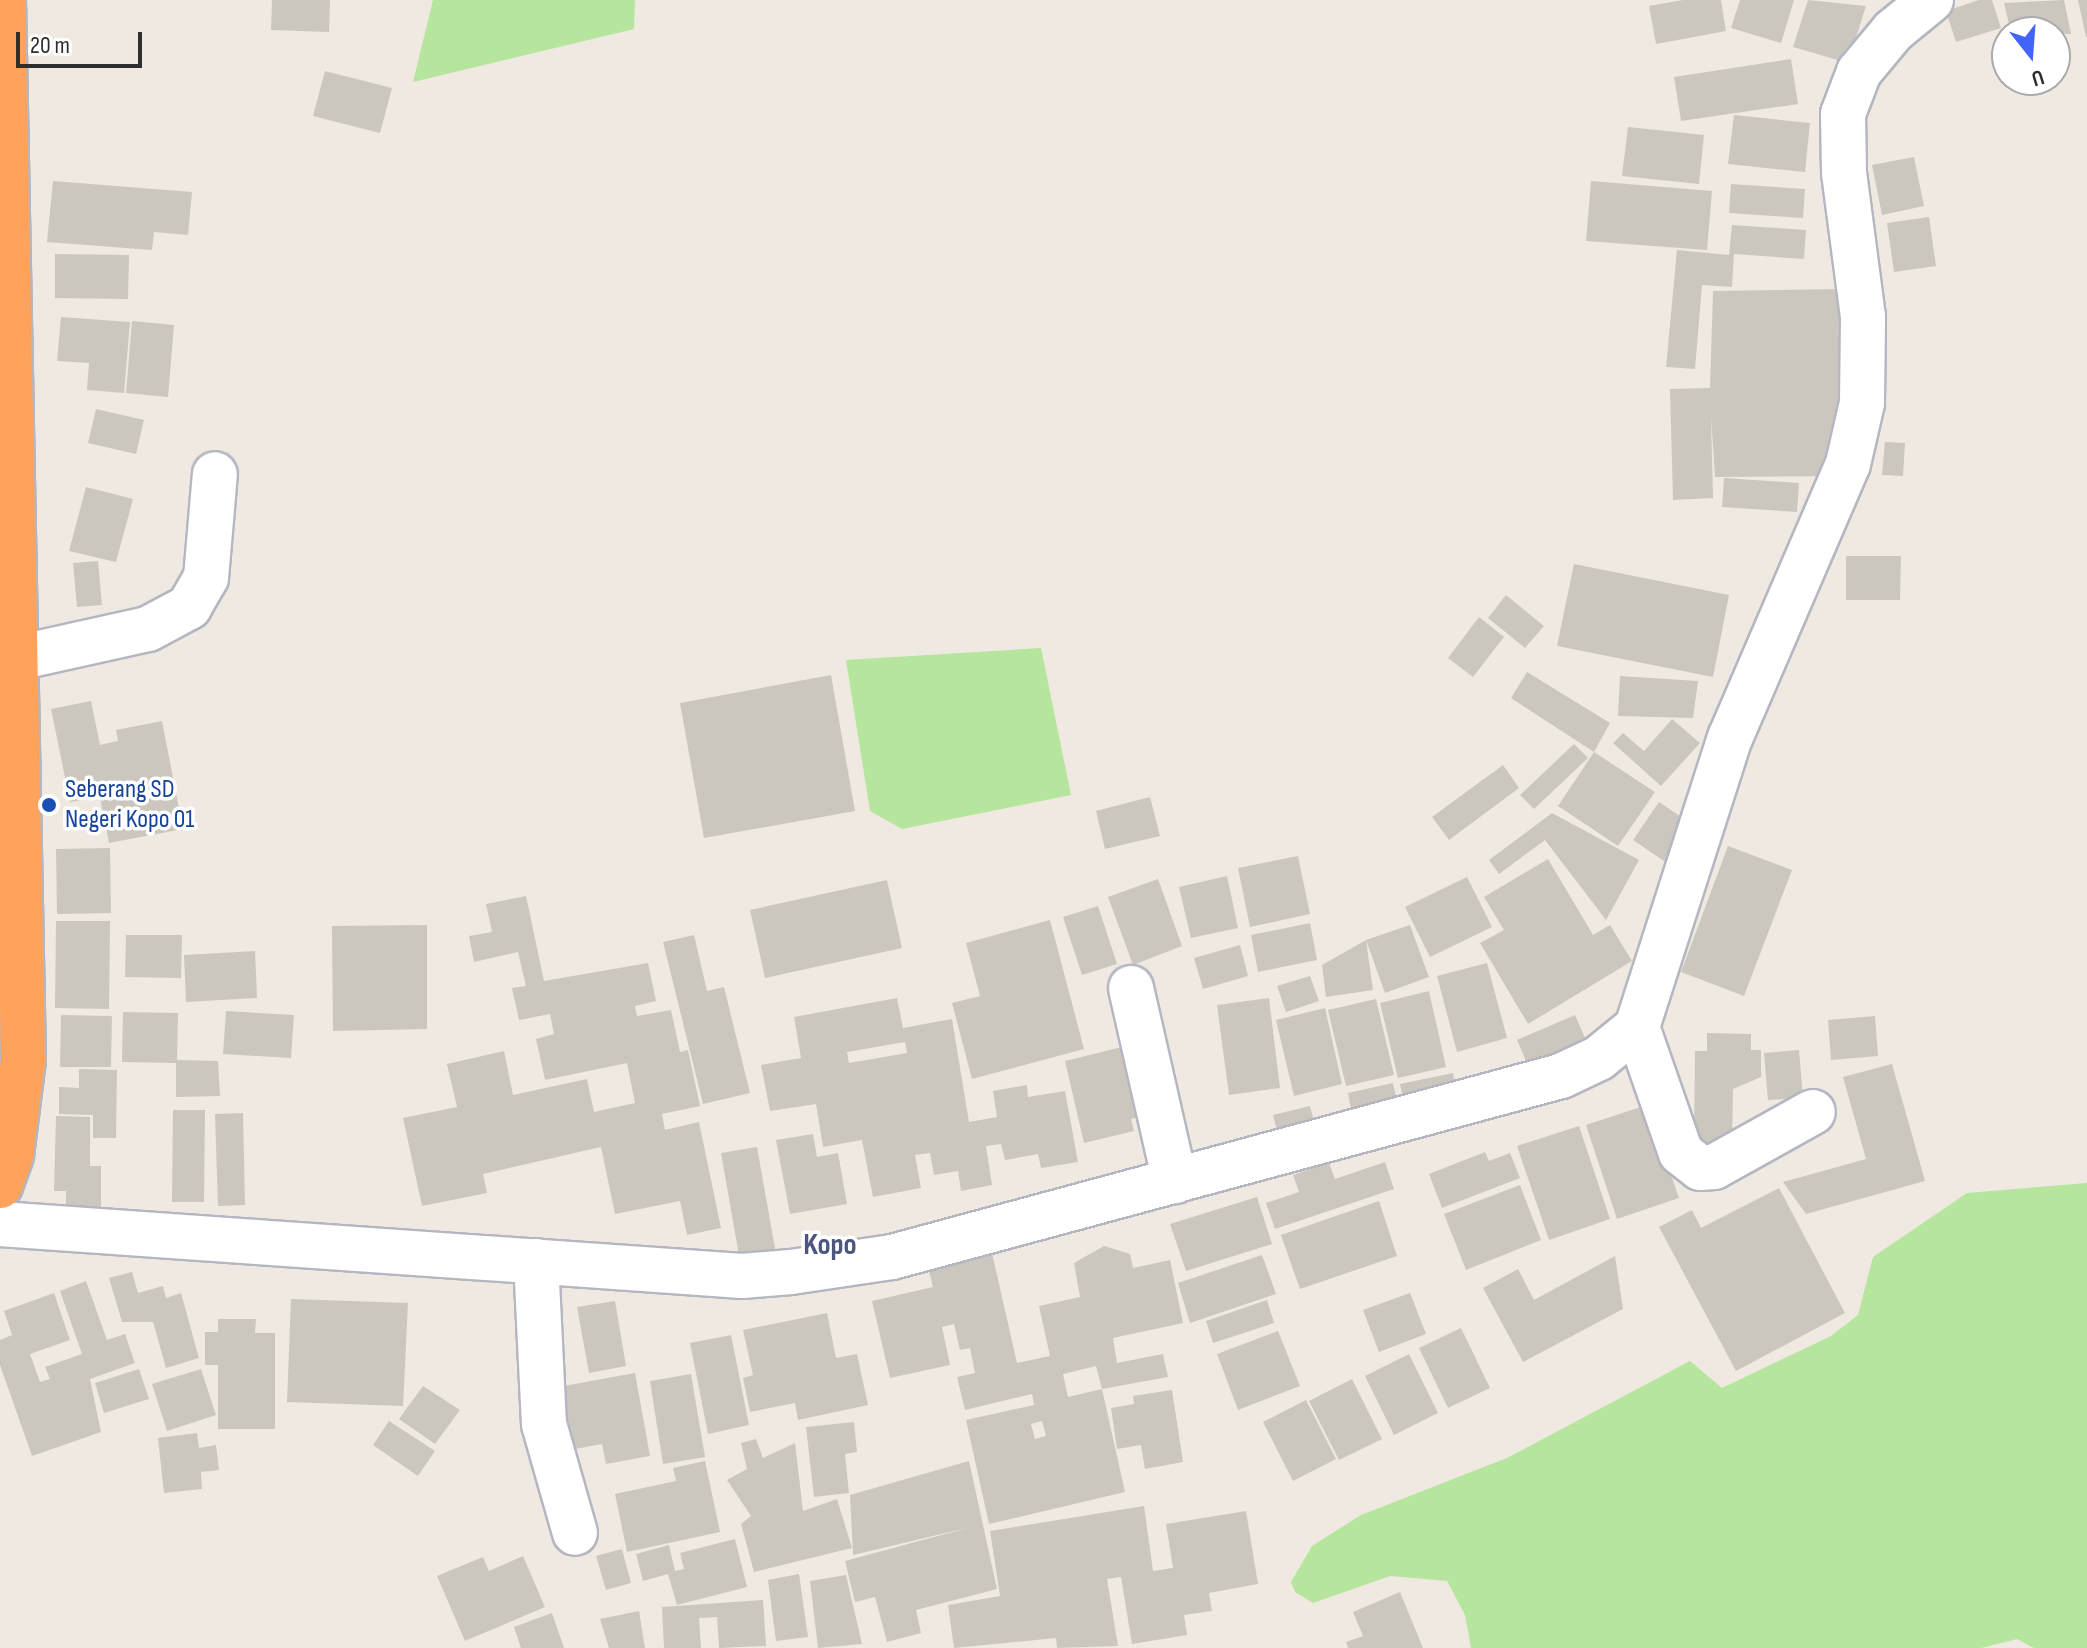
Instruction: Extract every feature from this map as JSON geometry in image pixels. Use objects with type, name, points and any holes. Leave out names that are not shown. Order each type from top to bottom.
[{"type":"highway","points":[[0,1186],[11,1155],[23,1060],[6,393],[3,0]]},
{"type":"street","points":[[0,1224],[742,1276],[791,1272],[892,1257],[1561,1076],[1599,1058],[1637,1027],[1730,738],[1822,536],[1859,418],[1863,317],[1844,172],[1843,114],[1859,72],[1893,31],[1931,0]]},
{"type":"street","points":[[11,633],[148,629],[189,607],[206,578],[215,474]]},
{"type":"street","points":[[1131,988],[1175,1181]]},
{"type":"street","points":[[1637,1027],[1681,1153],[1700,1168],[1714,1167],[1813,1112]]},
{"type":"street","points":[[536,1261],[544,1424],[575,1533]]},
{"type":"green space","points":[[433,0],[635,0],[634,29],[413,82]]},
{"type":"green space","points":[[1041,648],[1071,795],[902,829],[870,811],[846,660]]},
{"type":"green space","points":[[2087,1183],[2087,1648],[2034,1648],[2017,1639],[1981,1648],[1471,1648],[1465,1615],[1447,1581],[1390,1576],[1313,1603],[1295,1592],[1291,1582],[1312,1546],[1361,1515],[1507,1458],[1690,1361],[1722,1388],[1831,1336],[1858,1315],[1873,1257],[1967,1193]]},
{"type":"building","points":[[272,0],[330,0],[329,32],[271,30]]},
{"type":"building","points":[[1683,0],[1721,0],[1726,31],[1656,44],[1649,6]]},
{"type":"building","points":[[1740,0],[1794,0],[1781,43],[1731,28]]},
{"type":"building","points":[[1808,0],[1866,6],[1848,63],[1793,47]]},
{"type":"building","points":[[1979,0],[1992,0],[1997,16],[1991,16],[1991,31],[1956,42],[1946,11]]},
{"type":"building","points":[[2064,0],[2067,16],[2007,16],[2004,3]]},
{"type":"building","points":[[2078,0],[2087,0],[2087,37],[2086,37]]},
{"type":"building","points":[[1791,59],[1798,104],[1681,121],[1674,77]]},
{"type":"building","points":[[325,71],[392,88],[380,133],[313,116]]},
{"type":"building","points":[[1734,115],[1810,123],[1805,172],[1728,164]]},
{"type":"building","points":[[1628,127],[1704,135],[1699,184],[1622,176]]},
{"type":"building","points":[[1914,157],[1924,206],[1882,215],[1872,165]]},
{"type":"building","points":[[53,181],[192,192],[188,235],[154,232],[152,250],[47,242]]},
{"type":"building","points":[[1591,181],[1712,191],[1707,250],[1586,241]]},
{"type":"building","points":[[1731,184],[1805,189],[1803,218],[1729,213]]},
{"type":"building","points":[[1929,217],[1936,266],[1894,272],[1887,223]]},
{"type":"building","points":[[1732,225],[1806,230],[1804,259],[1734,254],[1732,287],[1702,285],[1695,369],[1666,367],[1677,250],[1729,255]]},
{"type":"building","points":[[55,254],[129,255],[128,299],[55,298]]},
{"type":"building","points":[[1840,289],[1842,476],[1715,477],[1711,417],[1713,498],[1673,500],[1670,389],[1710,388],[1713,291]]},
{"type":"building","points":[[61,317],[130,322],[124,393],[87,390],[89,363],[57,361]]},
{"type":"building","points":[[132,321],[174,325],[168,397],[126,393]]},
{"type":"building","points":[[96,409],[144,420],[136,454],[88,443]]},
{"type":"building","points":[[1885,442],[1905,443],[1903,476],[1882,475]]},
{"type":"building","points":[[1724,478],[1799,483],[1797,512],[1722,507]]},
{"type":"building","points":[[86,487],[133,499],[116,562],[69,551]]},
{"type":"building","points":[[1846,556],[1901,556],[1900,600],[1846,600]]},
{"type":"building","points":[[98,561],[102,605],[77,607],[73,563]]},
{"type":"building","points":[[1574,564],[1729,595],[1713,677],[1557,646]]},
{"type":"building","points":[[1506,595],[1544,626],[1525,648],[1488,618]]},
{"type":"building","points":[[1479,617],[1504,637],[1473,677],[1448,658]]},
{"type":"building","points":[[1527,672],[1610,723],[1594,752],[1511,698]]},
{"type":"building","points":[[831,675],[855,811],[704,838],[680,703]]},
{"type":"building","points":[[1620,676],[1698,681],[1693,718],[1618,716]]},
{"type":"building","points":[[91,701],[100,745],[118,741],[116,730],[162,721],[183,829],[109,843],[100,797],[70,802],[51,709]]},
{"type":"building","points":[[1672,719],[1700,743],[1661,786],[1613,743],[1623,733],[1644,751]]},
{"type":"building","points":[[1574,744],[1588,758],[1534,809],[1520,795]]},
{"type":"building","points":[[1594,752],[1655,792],[1618,846],[1558,806]]},
{"type":"building","points":[[1503,765],[1519,788],[1449,840],[1432,817]]},
{"type":"building","points":[[1150,797],[1160,836],[1105,849],[1096,811]]},
{"type":"building","points":[[1659,802],[1693,825],[1667,863],[1633,840]]},
{"type":"building","points":[[1552,813],[1639,860],[1606,920],[1545,840],[1499,874],[1489,860]]},
{"type":"building","points":[[1728,846],[1792,870],[1744,996],[1681,972]]},
{"type":"building","points":[[110,848],[111,913],[57,914],[56,849]]},
{"type":"building","points":[[1298,856],[1310,914],[1250,927],[1238,868]]},
{"type":"building","points":[[1548,859],[1593,935],[1610,925],[1632,961],[1528,1024],[1480,943],[1504,930],[1484,897]]},
{"type":"building","points":[[1227,876],[1238,928],[1191,938],[1179,887]]},
{"type":"building","points":[[1467,877],[1492,927],[1430,957],[1405,907]]},
{"type":"building","points":[[1158,879],[1182,946],[1133,965],[1108,897]]},
{"type":"building","points":[[887,880],[902,948],[765,978],[750,910]]},
{"type":"building","points":[[526,896],[544,981],[648,963],[656,1001],[635,1006],[637,1016],[671,1010],[680,1052],[688,1050],[700,1106],[662,1114],[665,1130],[699,1122],[721,1228],[687,1235],[680,1201],[615,1214],[601,1147],[483,1174],[487,1193],[422,1206],[403,1118],[457,1107],[447,1064],[504,1051],[513,1095],[587,1079],[594,1112],[635,1103],[627,1063],[545,1080],[536,1039],[554,1034],[550,1014],[519,1020],[512,988],[526,986],[518,952],[474,962],[469,936],[492,932],[486,904]]},
{"type":"building","points":[[1098,906],[1117,964],[1082,975],[1063,917]]},
{"type":"building","points":[[1050,920],[1084,1049],[972,1079],[952,1003],[980,996],[966,943]]},
{"type":"building","points":[[56,921],[110,921],[109,1009],[55,1008]]},
{"type":"building","points":[[1310,923],[1317,960],[1258,972],[1251,935]]},
{"type":"building","points":[[427,925],[427,1029],[333,1031],[332,926]]},
{"type":"building","points":[[1410,925],[1429,977],[1385,993],[1366,940]]},
{"type":"building","points":[[126,935],[182,935],[181,978],[125,977]]},
{"type":"building","points":[[694,935],[707,991],[724,987],[750,1093],[703,1104],[663,942]]},
{"type":"building","points":[[1366,940],[1373,990],[1326,997],[1322,965]]},
{"type":"building","points":[[1240,945],[1248,976],[1203,989],[1194,958]]},
{"type":"building","points":[[255,951],[257,998],[186,1002],[184,955]]},
{"type":"building","points":[[1487,963],[1507,1038],[1457,1052],[1437,976]]},
{"type":"building","points":[[1310,976],[1319,1001],[1286,1012],[1277,986]]},
{"type":"building","points":[[1429,991],[1446,1067],[1398,1078],[1380,1003]]},
{"type":"building","points":[[897,998],[903,1028],[952,1019],[969,1122],[997,1117],[993,1091],[1027,1085],[1028,1097],[1065,1091],[1078,1162],[1041,1168],[1038,1154],[1005,1160],[1001,1144],[986,1146],[992,1185],[961,1191],[958,1171],[934,1175],[930,1153],[915,1155],[921,1188],[873,1197],[862,1140],[823,1147],[816,1104],[770,1111],[761,1065],[801,1058],[794,1017]],"holes":[[[905,1042],[907,1053],[849,1063],[847,1052]]]},
{"type":"building","points":[[1269,998],[1280,1088],[1229,1095],[1217,1005]]},
{"type":"building","points":[[1376,999],[1394,1075],[1346,1086],[1328,1010]]},
{"type":"building","points":[[1325,1008],[1342,1084],[1294,1096],[1276,1020]]},
{"type":"building","points":[[226,1011],[294,1015],[291,1058],[223,1054]]},
{"type":"building","points":[[123,1012],[178,1013],[177,1060],[218,1061],[220,1096],[176,1097],[176,1063],[122,1062]]},
{"type":"building","points":[[61,1015],[112,1016],[111,1067],[60,1067]]},
{"type":"building","points":[[1575,1015],[1588,1045],[1530,1070],[1517,1040]]},
{"type":"building","points":[[1875,1016],[1878,1056],[1831,1060],[1828,1020]]},
{"type":"building","points":[[1707,1033],[1751,1034],[1751,1050],[1761,1050],[1761,1077],[1733,1089],[1732,1151],[1694,1150],[1695,1051],[1707,1051]]},
{"type":"building","points":[[1126,1046],[1142,1116],[1131,1119],[1134,1131],[1084,1143],[1065,1061]]},
{"type":"building","points":[[1799,1050],[1803,1098],[1768,1100],[1764,1053]]},
{"type":"building","points":[[1892,1064],[1925,1181],[1806,1214],[1783,1182],[1866,1159],[1843,1077]]},
{"type":"building","points":[[79,1069],[117,1070],[116,1138],[93,1138],[93,1115],[59,1114],[59,1087],[79,1088]]},
{"type":"building","points":[[1453,1073],[1457,1096],[1405,1107],[1400,1084]]},
{"type":"building","points":[[1393,1083],[1398,1105],[1352,1115],[1348,1093]]},
{"type":"building","points":[[1647,1105],[1679,1198],[1617,1219],[1586,1125]]},
{"type":"building","points":[[1310,1106],[1317,1133],[1280,1142],[1273,1115]]},
{"type":"building","points":[[173,1110],[205,1110],[204,1202],[172,1202]]},
{"type":"building","points":[[243,1113],[245,1205],[218,1206],[215,1114]]},
{"type":"building","points":[[56,1116],[90,1117],[90,1166],[101,1166],[101,1224],[66,1224],[66,1191],[54,1191]]},
{"type":"building","points":[[1579,1126],[1610,1219],[1549,1240],[1517,1146]]},
{"type":"building","points":[[813,1134],[817,1157],[838,1153],[847,1204],[790,1214],[776,1140]]},
{"type":"building","points":[[757,1147],[776,1254],[740,1261],[721,1153]]},
{"type":"building","points":[[1485,1152],[1489,1161],[1510,1153],[1520,1178],[1442,1208],[1429,1174]]},
{"type":"building","points":[[1385,1162],[1394,1189],[1275,1229],[1266,1203],[1299,1192],[1293,1175],[1329,1163],[1335,1179]]},
{"type":"building","points":[[1520,1185],[1541,1240],[1466,1270],[1444,1214]]},
{"type":"building","points":[[1779,1188],[1845,1313],[1736,1371],[1659,1227],[1692,1210],[1701,1228]]},
{"type":"building","points":[[1257,1197],[1272,1244],[1186,1271],[1170,1224]]},
{"type":"building","points":[[1379,1201],[1397,1256],[1300,1289],[1281,1235]]},
{"type":"building","points":[[1104,1246],[1130,1254],[1133,1268],[1170,1260],[1183,1323],[1113,1338],[1117,1363],[1163,1354],[1168,1377],[1102,1389],[1125,1492],[989,1524],[966,1420],[1034,1405],[1032,1394],[965,1410],[957,1377],[975,1373],[970,1348],[960,1350],[954,1324],[942,1327],[950,1365],[890,1378],[872,1301],[933,1287],[928,1267],[992,1253],[1017,1363],[1050,1356],[1039,1306],[1080,1297],[1074,1263]],"holes":[[[1096,1366],[1102,1389],[1068,1397],[1063,1374]],[[1042,1421],[1046,1436],[1035,1439],[1031,1424]]]},
{"type":"building","points":[[1262,1255],[1276,1294],[1190,1323],[1178,1283]]},
{"type":"building","points":[[1615,1256],[1623,1309],[1523,1362],[1483,1288],[1518,1269],[1534,1300]]},
{"type":"building","points":[[132,1272],[138,1293],[163,1286],[166,1298],[181,1293],[199,1358],[166,1368],[153,1322],[122,1322],[109,1278]]},
{"type":"building","points":[[86,1281],[107,1340],[125,1334],[135,1363],[90,1379],[101,1432],[32,1456],[0,1365],[0,1340],[12,1335],[4,1311],[54,1293],[70,1340],[30,1354],[40,1382],[50,1379],[45,1367],[82,1354],[60,1291]]},
{"type":"building","points":[[1410,1293],[1426,1334],[1379,1352],[1363,1310]]},
{"type":"building","points":[[291,1299],[408,1303],[403,1406],[287,1402]]},
{"type":"building","points":[[1267,1300],[1274,1323],[1213,1343],[1206,1321]]},
{"type":"building","points":[[615,1301],[626,1366],[589,1373],[577,1307]]},
{"type":"building","points":[[827,1313],[836,1358],[857,1354],[868,1405],[798,1420],[795,1403],[750,1412],[743,1378],[753,1375],[743,1330]]},
{"type":"building","points":[[218,1319],[256,1319],[255,1333],[275,1333],[275,1429],[218,1429],[218,1365],[205,1365],[205,1332],[218,1332]]},
{"type":"building","points":[[1461,1328],[1490,1388],[1448,1408],[1419,1348]]},
{"type":"building","points":[[1278,1331],[1300,1386],[1238,1410],[1217,1354]]},
{"type":"building","points":[[731,1335],[749,1425],[708,1434],[690,1343]]},
{"type":"building","points":[[1409,1354],[1438,1413],[1394,1435],[1365,1376]]},
{"type":"building","points":[[139,1369],[149,1399],[104,1413],[95,1383]]},
{"type":"building","points":[[201,1369],[216,1415],[167,1431],[152,1384]]},
{"type":"building","points":[[635,1373],[650,1456],[606,1464],[602,1444],[564,1451],[553,1388]]},
{"type":"building","points":[[691,1374],[705,1457],[663,1464],[650,1381]]},
{"type":"building","points":[[1352,1379],[1382,1439],[1339,1460],[1309,1401]]},
{"type":"building","points":[[423,1386],[460,1410],[435,1444],[399,1419]]},
{"type":"building","points":[[1172,1390],[1183,1462],[1145,1469],[1141,1445],[1117,1449],[1111,1408],[1134,1404],[1133,1396]]},
{"type":"building","points":[[1306,1400],[1336,1459],[1293,1481],[1263,1422]]},
{"type":"building","points":[[389,1421],[435,1451],[418,1476],[373,1445]]},
{"type":"building","points":[[854,1422],[857,1452],[845,1454],[849,1493],[814,1497],[806,1427]]},
{"type":"building","points":[[197,1433],[199,1448],[216,1445],[219,1470],[201,1472],[202,1489],[164,1493],[158,1438]]},
{"type":"building","points":[[756,1439],[763,1458],[795,1443],[803,1511],[837,1499],[852,1548],[754,1572],[741,1524],[751,1516],[727,1480],[747,1469],[741,1443]]},
{"type":"building","points":[[705,1461],[720,1532],[627,1552],[615,1494],[676,1481],[673,1468]]},
{"type":"building","points":[[969,1461],[997,1589],[916,1610],[921,1633],[887,1642],[875,1597],[855,1602],[845,1561],[971,1527],[853,1555],[850,1495]]},
{"type":"building","points":[[1144,1506],[1153,1571],[1173,1568],[1166,1524],[1246,1511],[1258,1584],[1209,1593],[1212,1611],[1184,1615],[1187,1635],[1132,1644],[1121,1577],[1107,1579],[1118,1646],[1057,1648],[1056,1638],[954,1648],[948,1605],[1000,1596],[990,1531]]},
{"type":"building","points":[[735,1539],[747,1587],[677,1605],[668,1574],[643,1581],[636,1554],[669,1545],[675,1571],[684,1569],[680,1553]]},
{"type":"building","points":[[622,1549],[631,1583],[606,1590],[596,1556]]},
{"type":"building","points":[[523,1556],[545,1607],[465,1641],[437,1576],[483,1557],[489,1571]]},
{"type":"building","points":[[799,1574],[808,1637],[776,1641],[768,1580]]},
{"type":"building","points":[[846,1575],[862,1644],[818,1648],[810,1581]]},
{"type":"building","points":[[1400,1592],[1423,1648],[1348,1648],[1346,1642],[1363,1636],[1353,1612]]},
{"type":"building","points":[[763,1600],[766,1646],[719,1648],[717,1617],[699,1618],[701,1648],[664,1648],[662,1607]]},
{"type":"building","points":[[639,1611],[645,1648],[609,1648],[600,1619]]},
{"type":"building","points":[[552,1613],[564,1648],[521,1648],[514,1627]]},
{"type":"place","name":"Seberang SD Negeri Kopo 01","points":[[49,805]]},
{"type":"district","name":"Kopo","points":[[830,1245]]}]
